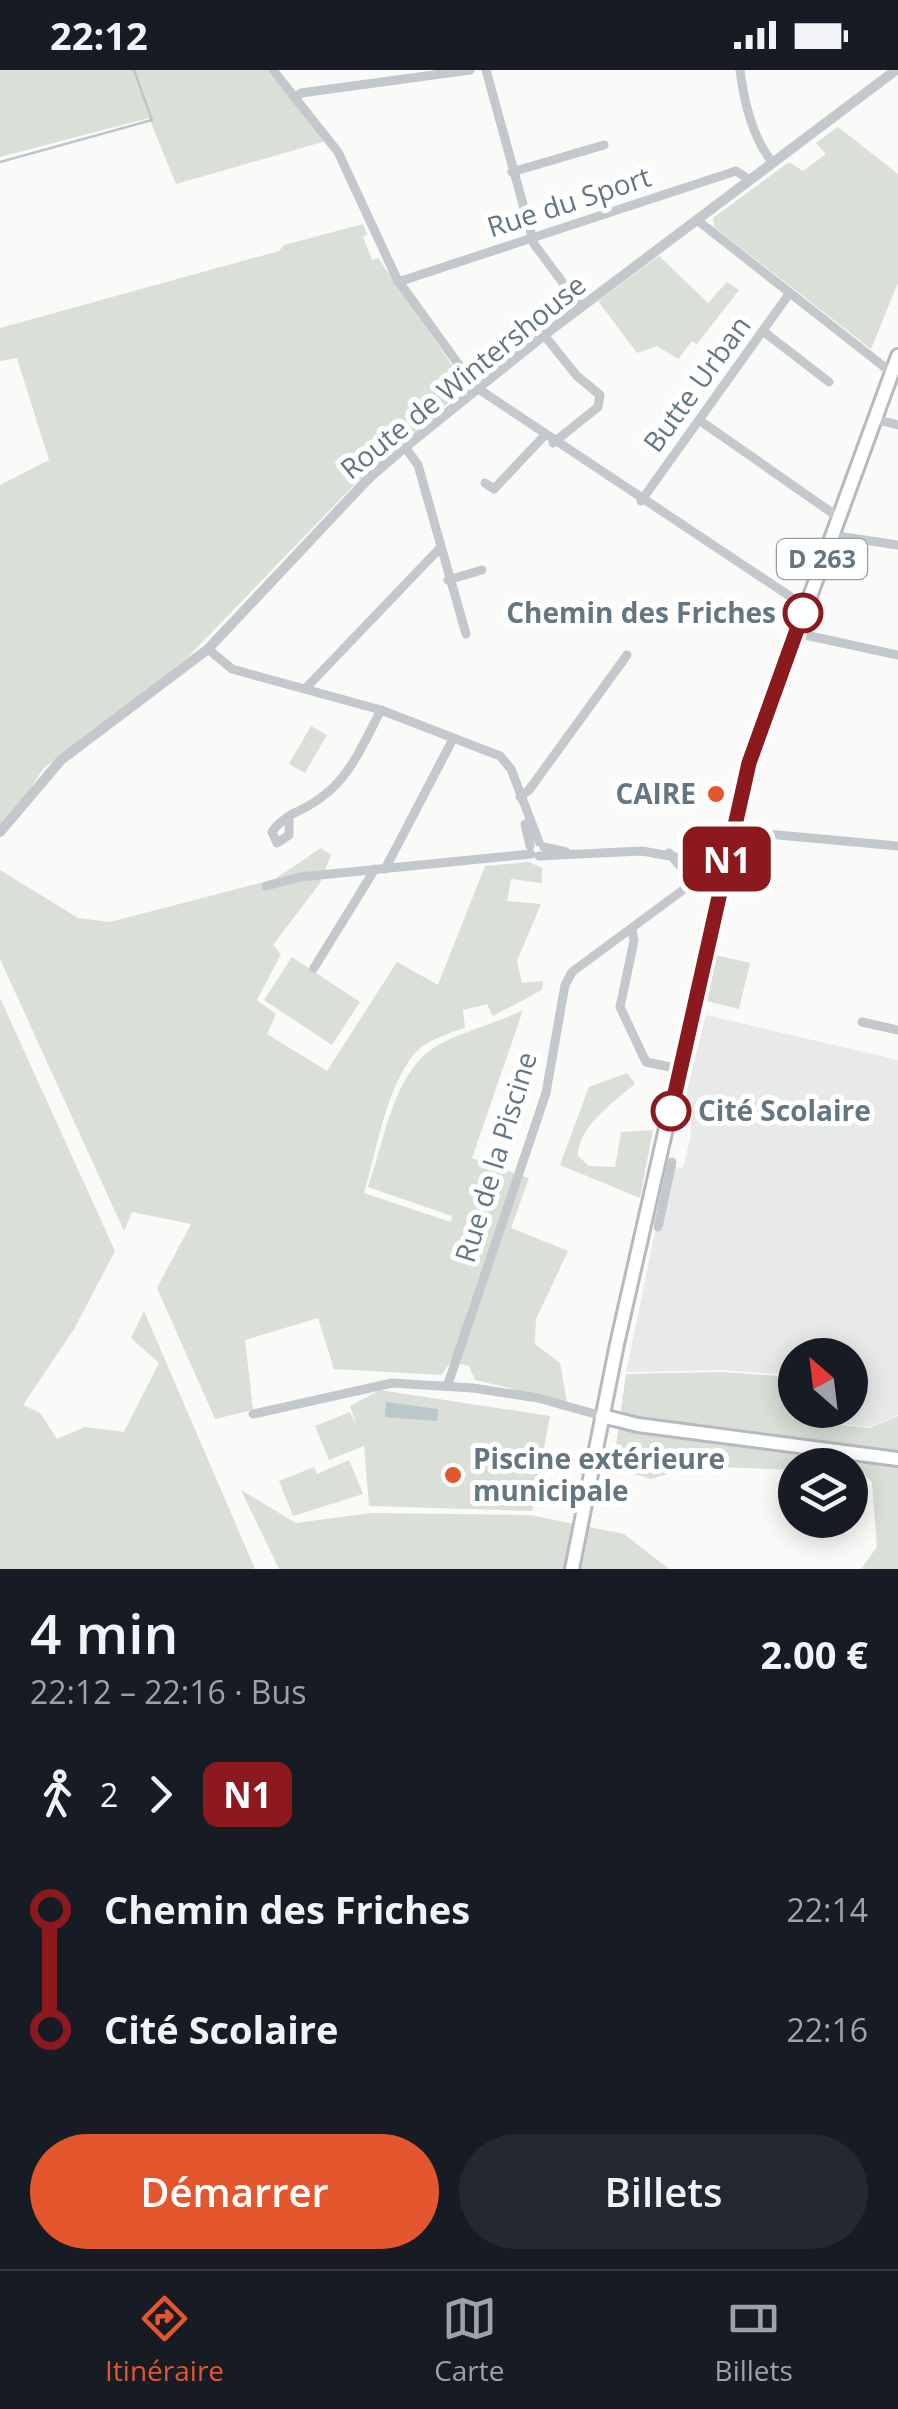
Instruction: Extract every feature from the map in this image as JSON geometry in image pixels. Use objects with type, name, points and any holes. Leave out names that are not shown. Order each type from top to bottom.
[{"type":"main road","name":"D 263","points":[[576,1569],[621,1339],[749,763],[898,356]]},
{"type":"main road","points":[[605,1417],[898,1459]]},
{"type":"street","points":[[273,70],[324,131],[344,163],[398,282],[476,388],[806,607]]},
{"type":"street","points":[[295,98],[325,90],[470,70]]},
{"type":"street","points":[[486,70],[532,238],[581,307]]},
{"type":"street","points":[[740,70],[743,94],[760,146],[773,163]]},
{"type":"street","name":"Route de Wintershouse","points":[[0,832],[61,760],[208,649],[369,478],[544,335],[896,70]]},
{"type":"street","points":[[512,172],[604,145]]},
{"type":"street","name":"Rue du Sport","points":[[398,282],[736,171],[750,180]]},
{"type":"street","points":[[697,220],[892,373]]},
{"type":"street","name":"Butte Urban","points":[[641,501],[789,294]]},
{"type":"street","points":[[763,331],[829,382]]},
{"type":"street","points":[[485,483],[494,490],[549,440],[598,407],[600,395],[576,376],[544,335]]},
{"type":"street","points":[[874,418],[898,425]]},
{"type":"street","points":[[699,420],[838,518]]},
{"type":"street","points":[[405,448],[418,465],[466,634]]},
{"type":"street","points":[[831,535],[898,545]]},
{"type":"street","points":[[305,689],[440,548]]},
{"type":"street","points":[[419,570],[444,564]]},
{"type":"street","points":[[448,580],[482,570]]},
{"type":"street","points":[[796,632],[898,655]]},
{"type":"street","points":[[208,649],[232,669],[381,710],[500,756],[519,793],[535,849]]},
{"type":"street","points":[[519,793],[540,775],[627,656]]},
{"type":"street","points":[[288,816],[331,793],[381,710]]},
{"type":"street","points":[[314,968],[380,869],[453,739]]},
{"type":"street","points":[[734,831],[898,846]]},
{"type":"street","points":[[266,886],[300,877],[507,858],[535,849],[669,854],[726,866]]},
{"type":"street","points":[[669,854],[692,880],[721,888]]},
{"type":"street","name":"Rue de la Piscine","points":[[448,1384],[546,1093],[565,985],[572,972],[692,880],[705,862]]},
{"type":"street","points":[[632,929],[634,940],[620,1007],[646,1062],[680,1069]]},
{"type":"street","points":[[862,1022],[898,1030]]},
{"type":"street","points":[[658,1226],[672,1162]]},
{"type":"street","points":[[253,1414],[327,1401],[368,1386],[448,1384],[538,1398],[605,1417]]},
{"type":"shaded area","points":[[0,70],[267,70],[326,141],[176,184],[149,118],[0,157]]},
{"type":"shaded area","points":[[838,127],[898,174],[898,283],[871,349],[714,227],[713,218],[789,162],[803,171],[826,154],[816,143]]},
{"type":"shaded area","points":[[363,224],[367,234],[363,237],[372,260],[378,258],[467,387],[354,485],[186,659],[43,769],[0,835],[0,485],[49,460],[17,358],[0,361],[0,328]]},
{"type":"shaded area","points":[[659,256],[708,303],[727,282],[739,290],[697,344],[692,341],[678,359],[657,346],[637,353],[598,301]]},
{"type":"shaded area","points":[[311,726],[327,735],[305,773],[289,764]]},
{"type":"shaded area","points":[[321,848],[331,855],[320,883],[273,945],[281,954],[257,1000],[276,1014],[267,1034],[327,1071],[397,962],[438,985],[485,866],[529,862],[542,868],[542,883],[511,879],[507,901],[541,904],[517,961],[522,983],[543,981],[542,990],[493,1016],[487,1004],[463,1010],[465,1028],[435,1039],[416,1052],[394,1089],[364,1193],[451,1222],[452,1216],[368,1187],[393,1107],[412,1069],[425,1054],[452,1038],[523,1010],[472,1158],[529,1178],[511,1228],[568,1251],[536,1319],[535,1344],[560,1363],[567,1402],[475,1380],[469,1366],[451,1362],[441,1375],[334,1369],[318,1318],[245,1340],[253,1410],[215,1419],[157,1288],[191,1224],[132,1212],[124,1231],[0,959],[0,870],[78,918],[110,922],[275,879]]},
{"type":"shaded area","points":[[716,955],[750,963],[739,1009],[707,1001]]},
{"type":"shaded area","points":[[292,957],[360,1002],[332,1045],[264,1000]]},
{"type":"shaded area","points":[[0,998],[115,1251],[74,1329],[23,1405],[40,1413],[57,1439],[85,1427],[124,1432],[159,1363],[131,1338],[144,1311],[255,1569],[0,1569]]},
{"type":"shaded area","points":[[706,1015],[898,1060],[898,1415],[868,1427],[868,1338],[778,1338],[778,1374],[722,1370],[626,1372],[654,1237],[674,1167],[683,1168],[691,1134],[692,1113],[686,1094]]},
{"type":"shaded area","points":[[627,1073],[635,1084],[590,1125],[579,1145],[578,1156],[589,1166],[615,1167],[621,1132],[653,1130],[640,1198],[560,1165],[589,1087]]},
{"type":"shaded area","points":[[721,1372],[778,1376],[778,1428],[869,1428],[898,1416],[898,1569],[861,1569],[877,1547],[868,1448],[778,1448],[778,1469],[693,1466],[651,1479],[613,1467],[626,1374]]},
{"type":"shaded area","name":"Piscine extérieure municipale","points":[[380,1390],[550,1416],[532,1511],[369,1506],[364,1446],[329,1460],[315,1426],[350,1412],[357,1427],[350,1406]]},
{"type":"shaded area","points":[[386,1402],[438,1409],[437,1421],[385,1417]]},
{"type":"shaded area","points":[[349,1460],[363,1494],[293,1516],[279,1481],[314,1467],[317,1474]]},
{"type":"shaded area","points":[[241,1490],[296,1523],[371,1513],[530,1515],[624,1534],[669,1569],[279,1569]]},
{"type":"waterway","points":[[0,162],[152,120],[134,70]]},
{"type":"bus line","name":"N1","points":[[671,1111],[749,763],[803,613]]},
{"type":"place","name":"Chemin des Friches","points":[[803,613]]},
{"type":"place","name":"CAIRE","points":[[716,794]]},
{"type":"place","name":"Cité Scolaire","points":[[671,1111]]},
{"type":"place","name":"Piscine extérieure municipale","points":[[453,1475]]}]
